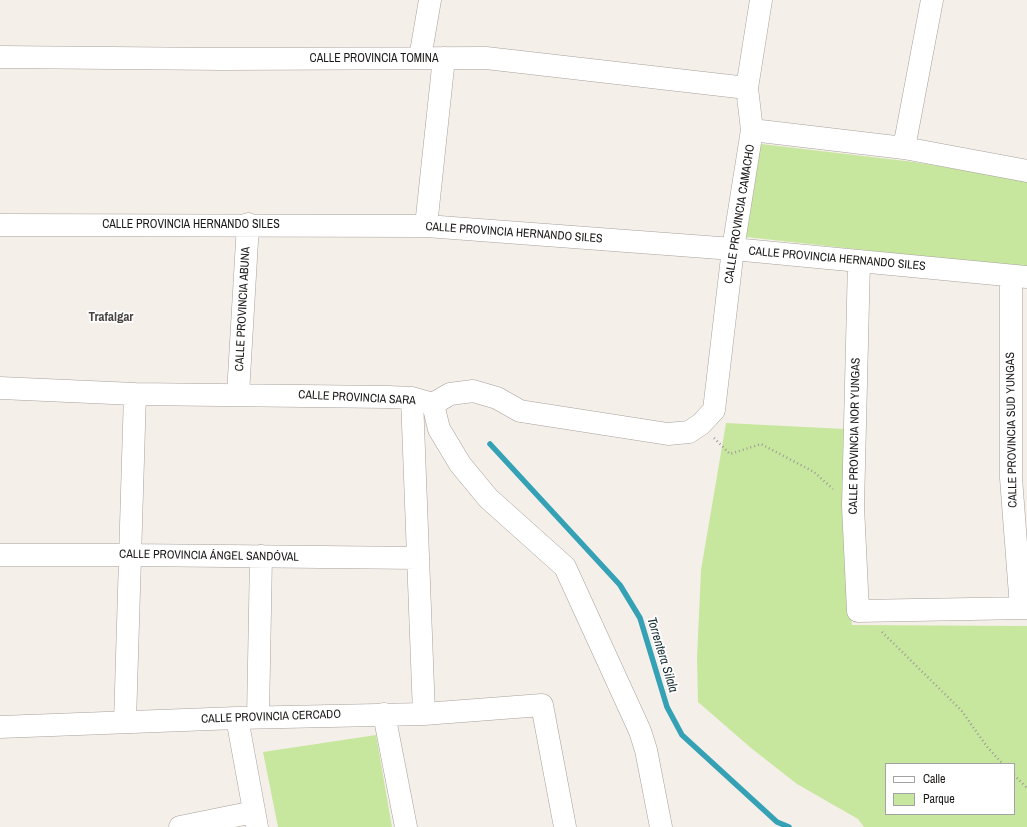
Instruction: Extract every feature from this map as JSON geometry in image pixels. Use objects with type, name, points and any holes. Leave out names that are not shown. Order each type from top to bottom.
[{"type":"street","points":[[420,58],[430,0]]},
{"type":"street","name":"CALLE PROVINCIA CAMACHO","points":[[701,424],[714,410],[733,249],[752,130],[747,88],[761,0]]},
{"type":"street","points":[[904,148],[932,0]]},
{"type":"street","name":"CALLE PROVINCIA TOMINA","points":[[0,57],[223,59],[486,58],[747,88]]},
{"type":"street","points":[[426,226],[444,58]]},
{"type":"street","points":[[752,130],[904,148],[1027,171]]},
{"type":"street","name":"CALLE PROVINCIA HERNANDO SILES","points":[[0,225],[248,224],[426,226],[733,249],[1019,276]]},
{"type":"street","name":"CALLE PROVINCIA ABUNA","points":[[238,394],[248,224]]},
{"type":"street","name":"CALLE PROVINCIA NOR YUNGAS","points":[[859,261],[853,506],[858,611],[1024,608]]},
{"type":"street","name":"CALLE PROVINCIA SUD YUNGAS","points":[[1019,276],[1011,478],[1024,608]]},
{"type":"street","name":"CALLE PROVINCIA SARA","points":[[0,388],[135,394],[238,394],[422,401],[450,394],[473,391],[497,398],[520,411],[668,434],[689,432],[701,424]]},
{"type":"street","points":[[125,722],[135,394]]},
{"type":"street","points":[[422,401],[418,558],[424,714]]},
{"type":"street","points":[[422,401],[460,464],[488,498],[565,567],[640,731],[646,750],[661,827]]},
{"type":"street","name":"CALLE PROVINCIA ÁNGEL SANDÓVAL","points":[[0,555],[129,554],[418,558]]},
{"type":"street","points":[[258,717],[262,556]]},
{"type":"street","name":"CALLE PROVINCIA CERCADO","points":[[0,727],[258,717],[424,714],[542,705],[565,827]]},
{"type":"street","points":[[384,714],[406,827]]},
{"type":"street","points":[[180,827],[256,819],[237,718]]},
{"type":"path","points":[[701,424],[730,454],[761,444],[814,472],[853,506]]},
{"type":"path","points":[[882,631],[961,710],[988,748],[1003,763]]},
{"type":"path","points":[[1015,776],[1027,788]]},
{"type":"green space","points":[[761,144],[914,162],[1027,181],[1027,268],[746,237]]},
{"type":"green space","points":[[726,423],[845,429],[844,555],[852,625],[1027,626],[1027,827],[864,827],[858,819],[797,784],[751,748],[698,702],[697,658],[701,570]]},
{"type":"green space","points":[[376,735],[392,827],[278,827],[263,752]]},
{"type":"waterway","name":"Torrentera Silala","points":[[490,444],[620,585],[640,618],[667,707],[682,735],[777,822],[789,827]]},
{"type":"district","name":"Trafalgar","points":[[111,318]]}]
